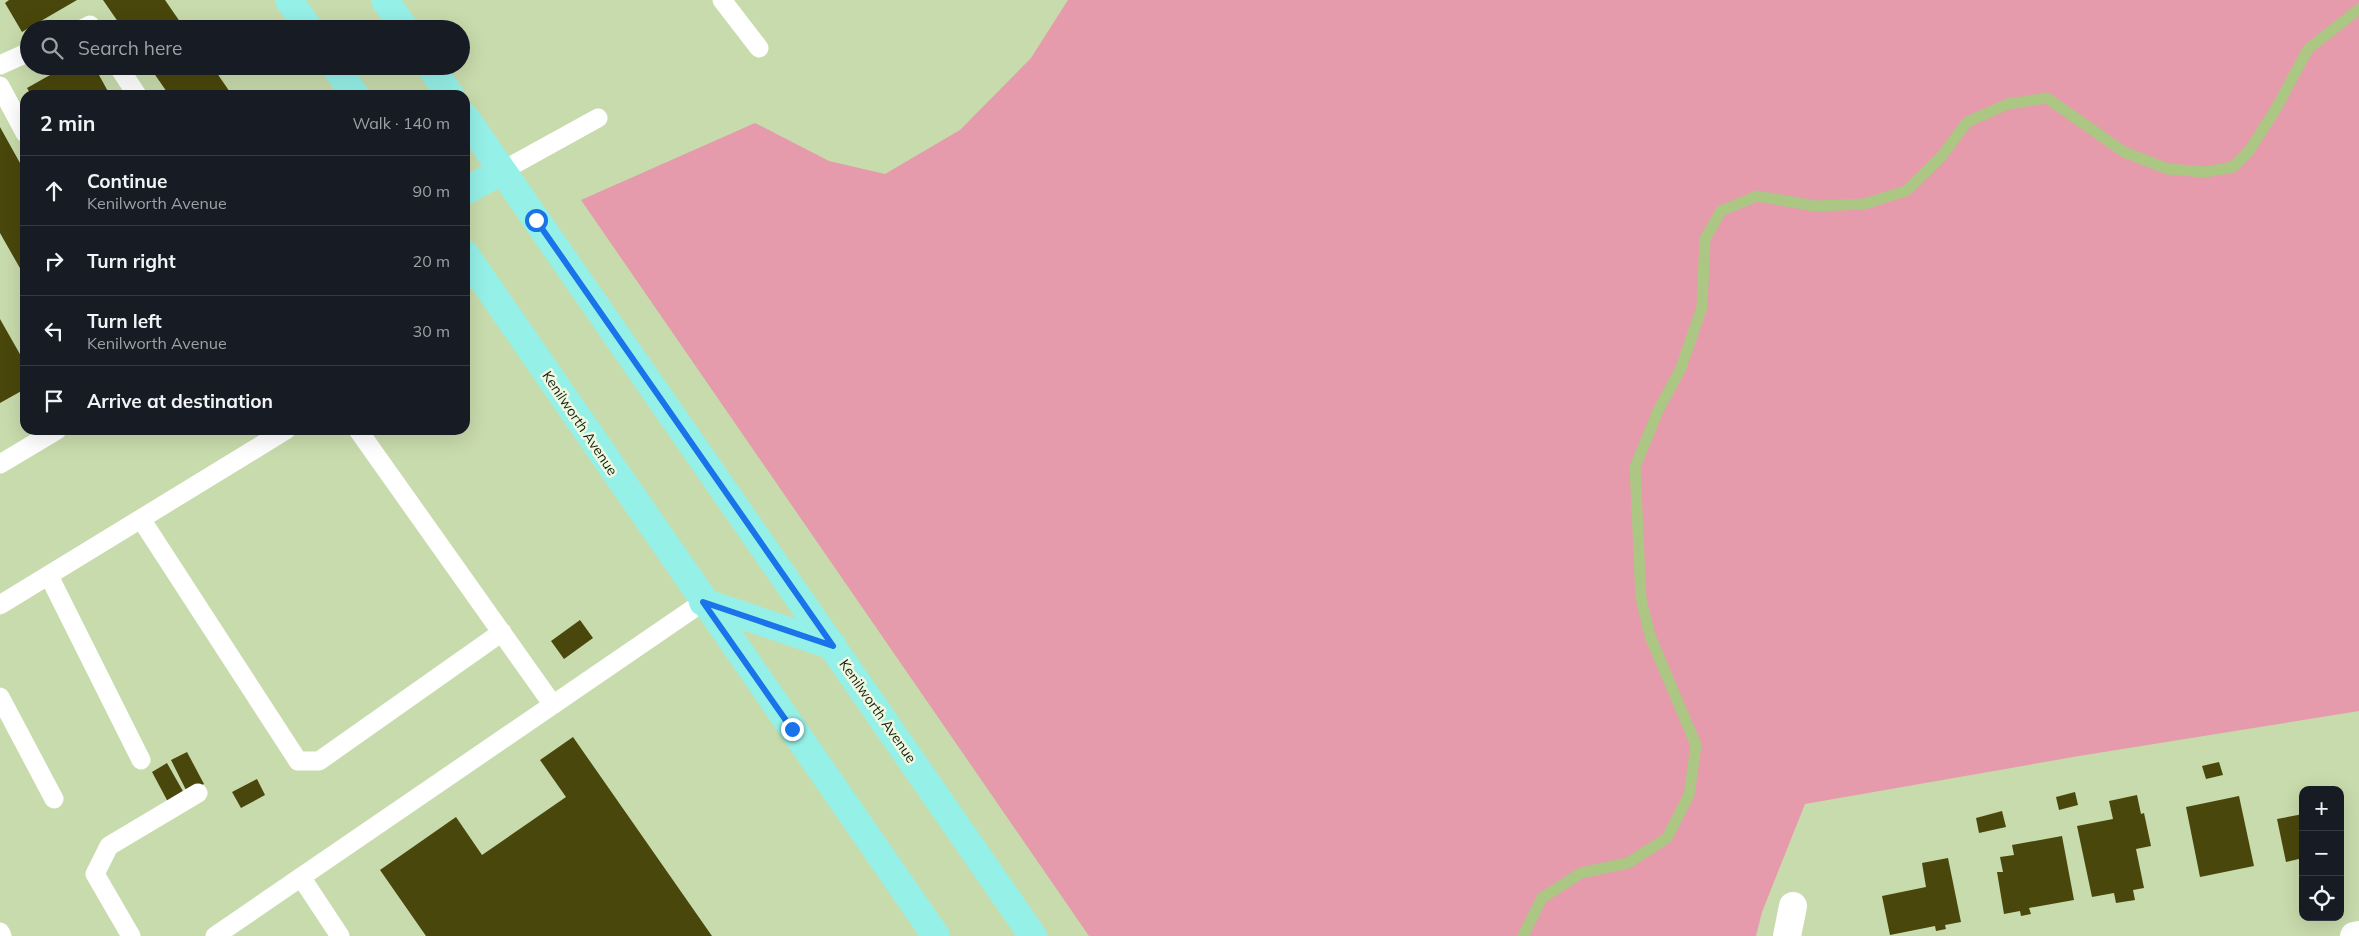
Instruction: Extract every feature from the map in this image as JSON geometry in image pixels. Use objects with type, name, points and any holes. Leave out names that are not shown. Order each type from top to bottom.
[{"type":"main road","points":[[289,0],[303,20]]},
{"type":"main road","points":[[385,0],[399,20]]},
{"type":"main road","points":[[341,75],[352,90]]},
{"type":"main road","points":[[436,75],[447,90]]},
{"type":"main road","name":"Kenilworth Avenue","points":[[470,124],[1033,936]]},
{"type":"main road","points":[[470,188],[502,171]]},
{"type":"main road","name":"Kenilworth Avenue","points":[[470,261],[703,602],[936,936]]},
{"type":"main road","points":[[703,602],[833,646]]},
{"type":"street","points":[[1786,936],[1793,906]]},
{"type":"street","points":[[2354,936],[2359,935]]},
{"type":"lane","points":[[722,0],[759,48]]},
{"type":"lane","points":[[0,65],[20,56]]},
{"type":"lane","points":[[124,75],[135,90]]},
{"type":"lane","points":[[0,86],[20,123]]},
{"type":"lane","points":[[502,171],[598,118]]},
{"type":"lane","points":[[0,464],[49,435]]},
{"type":"lane","points":[[0,605],[278,435]]},
{"type":"lane","points":[[362,435],[554,705]]},
{"type":"lane","points":[[141,519],[298,761],[320,761],[502,632]]},
{"type":"lane","points":[[49,576],[141,760]]},
{"type":"lane","points":[[215,936],[703,602]]},
{"type":"lane","points":[[0,697],[54,799]]},
{"type":"lane","points":[[131,936],[95,874],[109,846],[198,794]]},
{"type":"lane","points":[[301,877],[340,936]]},
{"type":"lane","points":[[0,932],[2,936]]},
{"type":"shaded area","points":[[1068,0],[2359,0],[2359,711],[2079,756],[1805,804],[1762,912],[1756,936],[1089,936],[581,200],[755,123],[829,161],[885,174],[960,130],[1031,58]]},
{"type":"building","points":[[9,0],[77,0],[43,20],[20,20],[20,29],[5,3]]},
{"type":"building","points":[[103,0],[165,0],[179,20],[117,20]]},
{"type":"building","points":[[50,75],[99,75],[107,90],[28,90],[27,88]]},
{"type":"building","points":[[155,75],[218,75],[229,90],[166,90]]},
{"type":"building","points":[[0,127],[20,163],[20,268],[0,233]]},
{"type":"building","points":[[0,319],[20,354],[20,392],[0,403]]},
{"type":"building","points":[[580,620],[593,638],[564,659],[551,641]]},
{"type":"building","points":[[573,737],[712,936],[426,936],[380,870],[456,817],[482,855],[566,797],[540,760]]},
{"type":"building","points":[[187,752],[204,784],[187,792],[171,760]]},
{"type":"building","points":[[2219,762],[2223,775],[2206,779],[2202,766]]},
{"type":"building","points":[[167,763],[184,793],[168,802],[152,772]]},
{"type":"building","points":[[257,779],[265,795],[241,808],[232,792]]},
{"type":"building","points":[[2075,792],[2078,805],[2059,810],[2056,797]]},
{"type":"building","points":[[2137,795],[2141,814],[2144,813],[2151,846],[2136,849],[2144,888],[2133,890],[2135,900],[2116,903],[2114,893],[2092,897],[2077,826],[2113,819],[2109,801]]},
{"type":"building","points":[[2239,796],[2254,866],[2200,877],[2186,807]]},
{"type":"building","points":[[2002,811],[2006,827],[1979,833],[1976,818]]},
{"type":"building","points":[[2299,815],[2299,859],[2286,862],[2277,819]]},
{"type":"building","points":[[2062,836],[2074,900],[2029,908],[2031,914],[2021,916],[2020,911],[2004,914],[1997,872],[2003,872],[2000,857],[2014,855],[2012,845]]},
{"type":"building","points":[[1948,858],[1961,922],[1945,925],[1946,929],[1936,931],[1935,926],[1890,935],[1882,896],[1926,887],[1922,863]]},
{"type":"waterway","points":[[1523,936],[1542,898],[1581,873],[1628,863],[1667,838],[1689,795],[1696,745],[1650,636],[1641,599],[1635,467],[1658,411],[1681,368],[1702,307],[1705,239],[1721,211],[1757,196],[1815,206],[1864,204],[1906,191],[1941,157],[1967,122],[2008,104],[2047,98],[2124,152],[2168,169],[2205,172],[2233,167],[2249,151],[2277,107],[2308,49],[2359,9]]},
{"type":"route","points":[[536,220],[833,646],[703,602],[792,729]]}]
